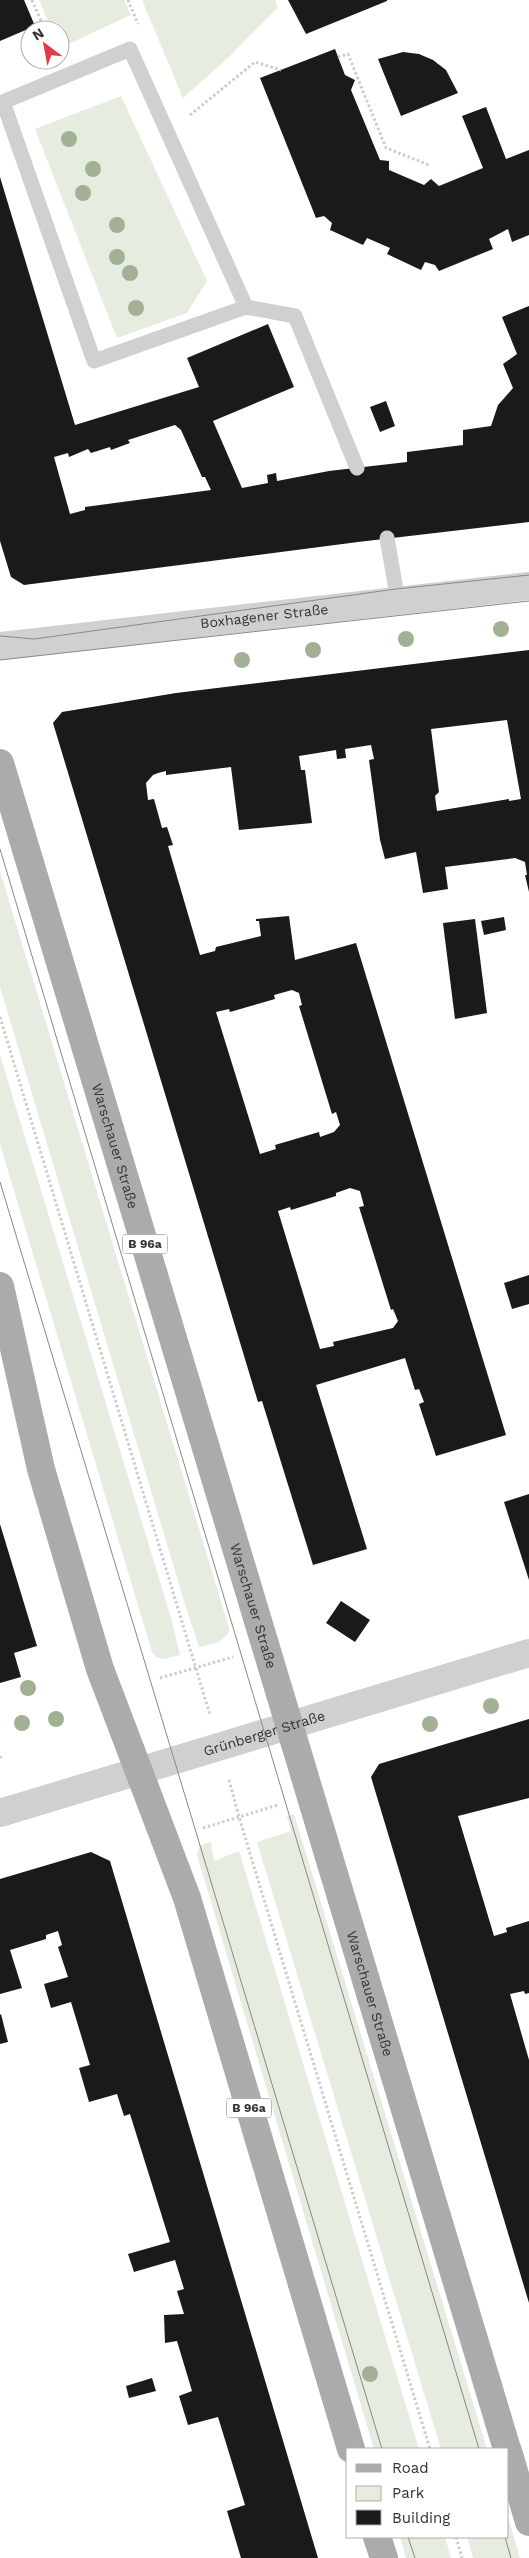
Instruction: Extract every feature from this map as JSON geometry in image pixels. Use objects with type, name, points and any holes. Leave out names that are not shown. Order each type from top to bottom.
[{"type":"main road","name":"Warschauer Straße","points":[[0,763],[506,2448]]},
{"type":"main road","name":"B 96a","points":[[0,1286],[41,1469],[103,1677],[186,1898],[351,2448]]},
{"type":"main road","name":"Warschauer Straße","points":[[509,2457],[529,2522]]},
{"type":"main road","points":[[377,2538],[384,2558]]},
{"type":"street","name":"Boxhagener Straße","points":[[0,646],[529,586]]},
{"type":"street","name":"Grünberger Straße","points":[[0,1813],[529,1653]]},
{"type":"lane","points":[[246,307],[130,49],[3,102],[94,361],[246,307],[294,316],[357,468]]},
{"type":"lane","points":[[387,538],[398,601]]},
{"type":"path","points":[[32,0],[41,20]]},
{"type":"path","points":[[338,57],[348,54],[386,148],[429,165]]},
{"type":"path","points":[[168,133],[255,62],[282,70]]},
{"type":"path","points":[[0,1017],[194,1668],[210,1714]]},
{"type":"path","points":[[160,1678],[233,1657]]},
{"type":"path","points":[[229,1780],[238,1817],[430,2448]]},
{"type":"path","points":[[203,1828],[278,1805]]},
{"type":"path","points":[[456,2538],[462,2558]]},
{"type":"green space","points":[[39,0],[124,0],[131,15],[70,43],[70,20],[48,20]]},
{"type":"green space","points":[[142,0],[275,0],[278,7],[230,56],[183,98]]},
{"type":"green space","points":[[121,96],[207,281],[187,313],[117,338],[35,129]]},
{"type":"green space","points":[[0,871],[229,1628],[228,1634],[219,1642],[199,1647],[0,987]]},
{"type":"green space","points":[[0,1055],[171,1618],[180,1655],[163,1659],[156,1657],[152,1652],[0,1144]]},
{"type":"green space","points":[[294,1814],[487,2448],[441,2448],[257,1842],[291,1831],[287,1816]]},
{"type":"green space","points":[[211,1842],[214,1861],[239,1851],[419,2448],[374,2448],[197,1855],[199,1846]]},
{"type":"green space","points":[[509,2520],[520,2558],[473,2558],[467,2538],[509,2538]]},
{"type":"green space","points":[[400,2538],[445,2538],[451,2558],[406,2558]]},
{"type":"building","points":[[0,0],[24,0],[32,20],[20,20],[20,32],[0,41]]},
{"type":"building","points":[[288,0],[387,0],[387,1],[306,34]]},
{"type":"building","points":[[335,49],[345,75],[355,80],[351,90],[380,160],[389,161],[389,170],[424,185],[431,179],[439,186],[483,168],[462,116],[486,107],[506,159],[529,150],[529,235],[512,242],[508,229],[489,239],[493,249],[439,271],[435,265],[425,262],[421,270],[387,254],[390,248],[367,238],[363,245],[330,230],[332,223],[324,216],[316,218],[260,78]]},
{"type":"building","points":[[403,52],[419,54],[433,60],[446,70],[458,93],[401,116],[378,59]]},
{"type":"building","points":[[0,177],[75,425],[199,387],[187,358],[268,324],[294,387],[213,421],[242,488],[268,483],[267,475],[276,473],[277,481],[329,471],[407,462],[407,452],[463,445],[463,430],[491,426],[498,405],[513,388],[503,364],[517,354],[502,317],[529,306],[529,522],[24,585],[11,577],[0,541]],"holes":[[[175,425],[181,430],[202,477],[205,477],[211,490],[85,507],[85,510],[70,514],[54,457],[68,453],[69,457],[88,449],[91,453],[110,447],[111,450],[130,443],[128,440]]]},
{"type":"building","points":[[386,401],[395,426],[380,432],[370,407]]},
{"type":"building","points":[[529,650],[529,892],[525,875],[527,875],[525,862],[515,858],[445,867],[448,889],[423,893],[416,852],[385,859],[380,840],[369,760],[374,759],[371,745],[345,749],[346,758],[337,759],[336,750],[299,756],[301,770],[305,770],[312,823],[239,830],[231,767],[166,775],[166,771],[153,775],[146,783],[148,800],[154,799],[162,828],[167,827],[173,845],[168,846],[200,955],[215,951],[216,947],[261,936],[259,921],[256,921],[256,919],[289,916],[295,960],[356,943],[506,1435],[436,1456],[419,1404],[424,1402],[419,1389],[415,1390],[405,1358],[316,1385],[367,1549],[313,1565],[262,1401],[258,1402],[53,723],[62,712],[176,693]],"holes":[[[507,720],[521,799],[509,801],[509,799],[437,811],[435,796],[439,792],[431,729]],[[292,990],[299,993],[302,1005],[299,1006],[332,1114],[336,1112],[340,1125],[334,1132],[320,1137],[319,1132],[275,1145],[276,1149],[260,1154],[216,1012],[229,1009],[230,1012],[275,999],[274,995]],[[350,1188],[360,1191],[364,1206],[359,1207],[391,1310],[393,1309],[398,1321],[393,1328],[333,1342],[334,1346],[320,1349],[278,1211],[290,1207],[291,1210],[336,1196],[336,1193]]]},
{"type":"building","points":[[504,917],[506,930],[484,935],[481,921]]},
{"type":"building","points":[[475,919],[487,1013],[455,1019],[443,923]]},
{"type":"building","points":[[529,1275],[529,1304],[512,1309],[504,1283]]},
{"type":"building","points":[[529,1494],[529,1580],[504,1502]]},
{"type":"building","points":[[0,1524],[37,1646],[14,1653],[21,1677],[0,1683]]},
{"type":"building","points":[[341,1601],[370,1620],[355,1642],[326,1623]]},
{"type":"building","points":[[529,1719],[529,1798],[458,1816],[494,1936],[507,1932],[506,1928],[529,1921],[529,1993],[525,1994],[524,1991],[510,1994],[529,2060],[529,2303],[371,1777],[379,1764]]},
{"type":"building","points":[[91,1852],[110,1861],[318,2558],[241,2558],[227,2511],[245,2505],[218,2417],[188,2425],[179,2396],[192,2391],[177,2341],[165,2343],[164,2315],[184,2314],[177,2291],[184,2289],[175,2260],[134,2272],[128,2254],[170,2242],[130,2114],[124,2116],[117,2094],[89,2102],[79,2068],[90,2065],[71,2002],[51,2008],[44,1984],[68,1977],[58,1947],[62,1945],[58,1931],[46,1935],[46,1939],[10,1950],[22,1988],[0,1994],[0,1879]]},
{"type":"building","points":[[0,2015],[8,2042],[0,2044]]},
{"type":"building","points":[[152,2378],[156,2391],[129,2398],[126,2386]]},
{"type":"tram line","points":[[0,636],[34,639],[396,589],[529,575]]},
{"type":"tram line","points":[[0,660],[529,601]]},
{"type":"tram line","points":[[0,849],[479,2448]]},
{"type":"tram line","points":[[0,1182],[382,2448]]},
{"type":"tram line","points":[[408,2538],[415,2558]]},
{"type":"tram line","points":[[505,2538],[511,2558]]}]
